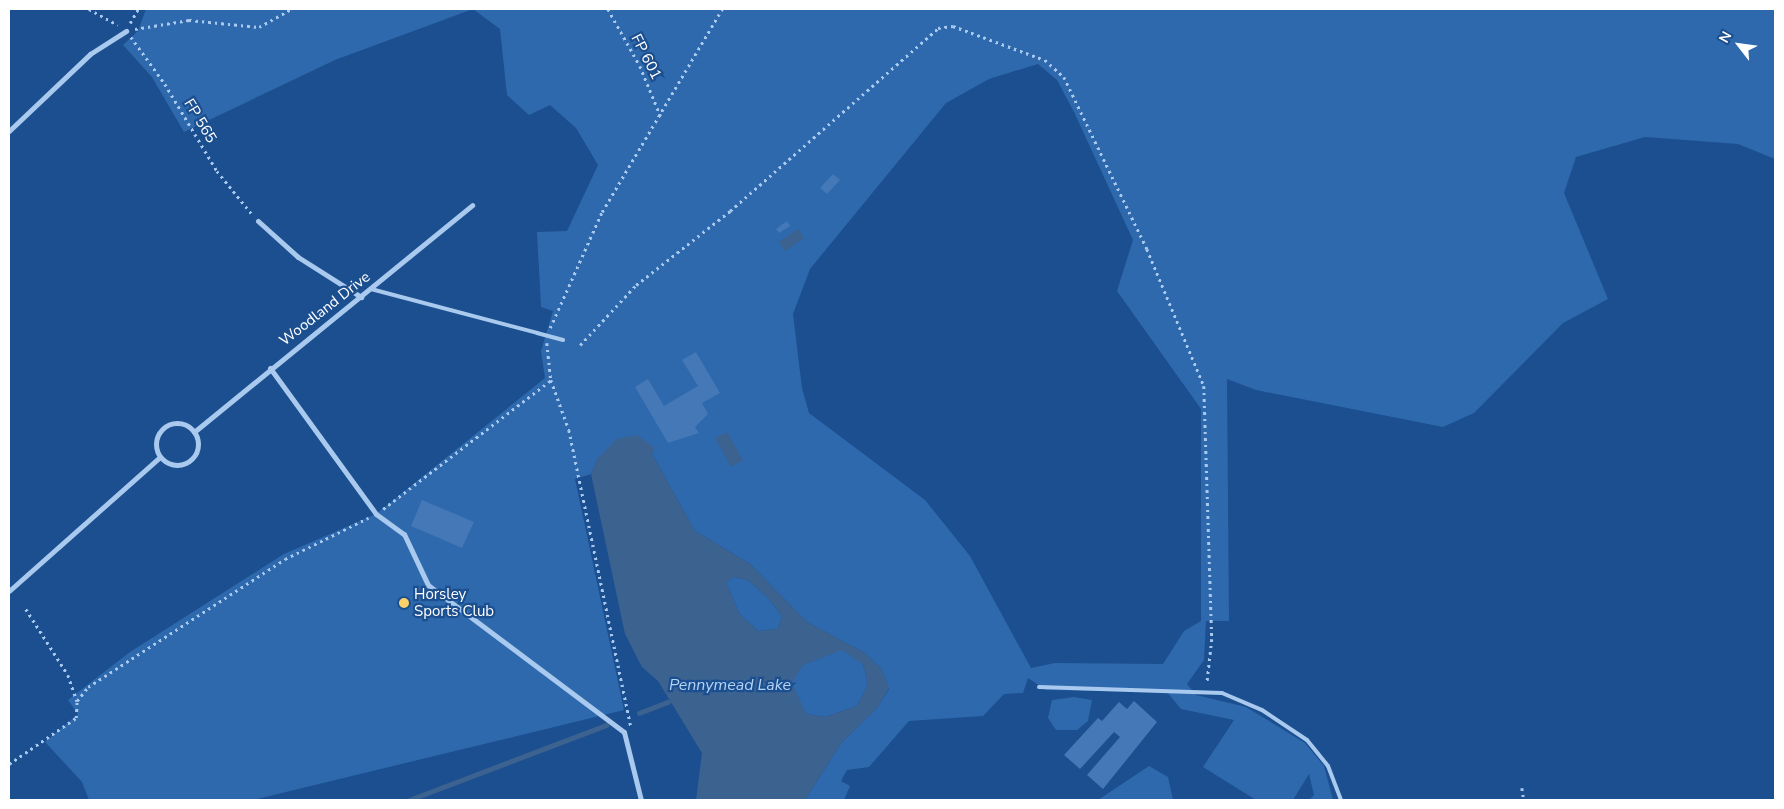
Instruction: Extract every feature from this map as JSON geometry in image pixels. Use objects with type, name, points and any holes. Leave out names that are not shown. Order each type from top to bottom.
[{"type":"street","points":[[9,131],[90,54],[126,31]]},
{"type":"street","name":"Woodland Drive","points":[[194,432],[270,368],[371,289],[472,205]]},
{"type":"street","points":[[258,221],[298,257],[361,297]]},
{"type":"street","points":[[270,368],[376,514],[404,534],[428,585],[629,738],[641,800]]},
{"type":"street","points":[[185,425],[194,432],[198,442],[190,461],[169,464],[160,457],[156,447],[164,427],[185,425]]},
{"type":"street","points":[[9,591],[160,457]]},
{"type":"lane","points":[[371,289],[563,340]]},
{"type":"lane","points":[[1039,687],[1206,690],[1262,710],[1307,740],[1328,766],[1341,800]]},
{"type":"path","points":[[89,9],[126,31],[189,20],[259,27],[292,9]]},
{"type":"path","points":[[126,31],[138,9]]},
{"type":"path","name":"FP 601","points":[[608,9],[640,66],[661,117]]},
{"type":"path","points":[[629,738],[630,705],[569,430],[551,380],[546,347],[549,330],[602,212],[661,117],[722,9]]},
{"type":"path","points":[[580,344],[636,285],[730,211],[938,28],[954,26],[1045,60],[1064,77],[1147,249],[1204,386],[1212,639],[1206,690]]},
{"type":"path","name":"FP 565","points":[[126,31],[165,84],[217,171],[258,221]]},
{"type":"path","points":[[77,701],[88,687],[285,559],[376,514],[551,380]]},
{"type":"path","points":[[9,764],[76,718],[77,701],[68,675],[26,609]]},
{"type":"path","points":[[1522,788],[1524,800]]},
{"type":"shaded area","points":[[146,9],[473,9],[335,60],[184,132],[152,77],[123,45],[138,31]]},
{"type":"shaded area","points":[[473,9],[1775,9],[1775,159],[1738,144],[1645,137],[1576,157],[1564,193],[1608,299],[1563,323],[1474,413],[1443,427],[1256,390],[1227,379],[1229,621],[1206,621],[1204,660],[1187,684],[1196,695],[1246,707],[1305,743],[1324,766],[1333,800],[1309,800],[1314,795],[1309,774],[1293,800],[1256,800],[1203,767],[1234,720],[1181,709],[1167,692],[1046,690],[1028,678],[1023,693],[1004,694],[983,716],[909,721],[869,767],[847,770],[841,781],[850,786],[844,800],[805,800],[842,742],[877,708],[889,689],[882,670],[865,653],[807,622],[750,564],[695,531],[652,454],[654,448],[598,458],[591,474],[575,479],[624,710],[253,800],[89,800],[82,782],[45,742],[78,714],[68,700],[130,652],[284,554],[376,514],[545,378],[541,351],[553,311],[541,307],[537,232],[567,231],[598,165],[576,128],[550,105],[529,115],[507,95],[500,29]],"holes":[[[1038,64],[1057,80],[1074,112],[1133,240],[1117,291],[1201,409],[1201,621],[1184,631],[1163,664],[1055,663],[1031,668],[970,556],[925,500],[809,413],[802,388],[793,314],[810,269],[946,103],[989,79]]]},
{"type":"shaded area","points":[[734,577],[748,580],[768,598],[782,616],[778,629],[758,631],[739,613],[726,582]]},
{"type":"shaded area","points":[[843,649],[863,664],[868,684],[857,706],[825,717],[806,714],[791,683],[803,665]]},
{"type":"shaded area","points":[[1074,697],[1092,700],[1088,721],[1077,730],[1056,730],[1048,718],[1052,700]]},
{"type":"shaded area","points":[[1149,766],[1168,777],[1173,800],[1098,800]]},
{"type":"water","points":[[798,229],[804,238],[785,251],[779,242]]},
{"type":"water","points":[[727,432],[743,460],[731,467],[715,438]]},
{"type":"water","name":"Pennymead Lake","points":[[637,435],[655,448],[652,454],[695,531],[750,564],[807,622],[865,653],[882,670],[889,688],[877,708],[842,742],[805,800],[696,800],[702,753],[658,681],[642,667],[625,634],[591,474],[598,458],[617,439]],"holes":[[[734,577],[748,580],[768,598],[782,616],[778,629],[758,631],[739,613],[726,582]],[[842,650],[863,664],[868,684],[857,706],[825,717],[806,714],[792,683],[803,665]]]},
{"type":"building","points":[[833,174],[840,180],[827,194],[820,188]]},
{"type":"building","points":[[787,221],[790,226],[779,233],[776,229]]},
{"type":"building","points":[[696,352],[720,393],[702,403],[708,414],[695,427],[699,433],[668,443],[635,387],[648,379],[664,406],[698,386],[682,360]]},
{"type":"building","points":[[422,500],[474,522],[462,548],[411,526]]},
{"type":"building","points":[[1134,701],[1157,722],[1103,789],[1087,775],[1120,737],[1114,732],[1080,769],[1064,755],[1098,718],[1102,721],[1119,702],[1127,709]]},
{"type":"waterway","points":[[639,713],[668,702]]},
{"type":"waterway","points":[[409,800],[606,725]]},
{"type":"place","name":"Horsley Sports Club","points":[[404,603]]}]
